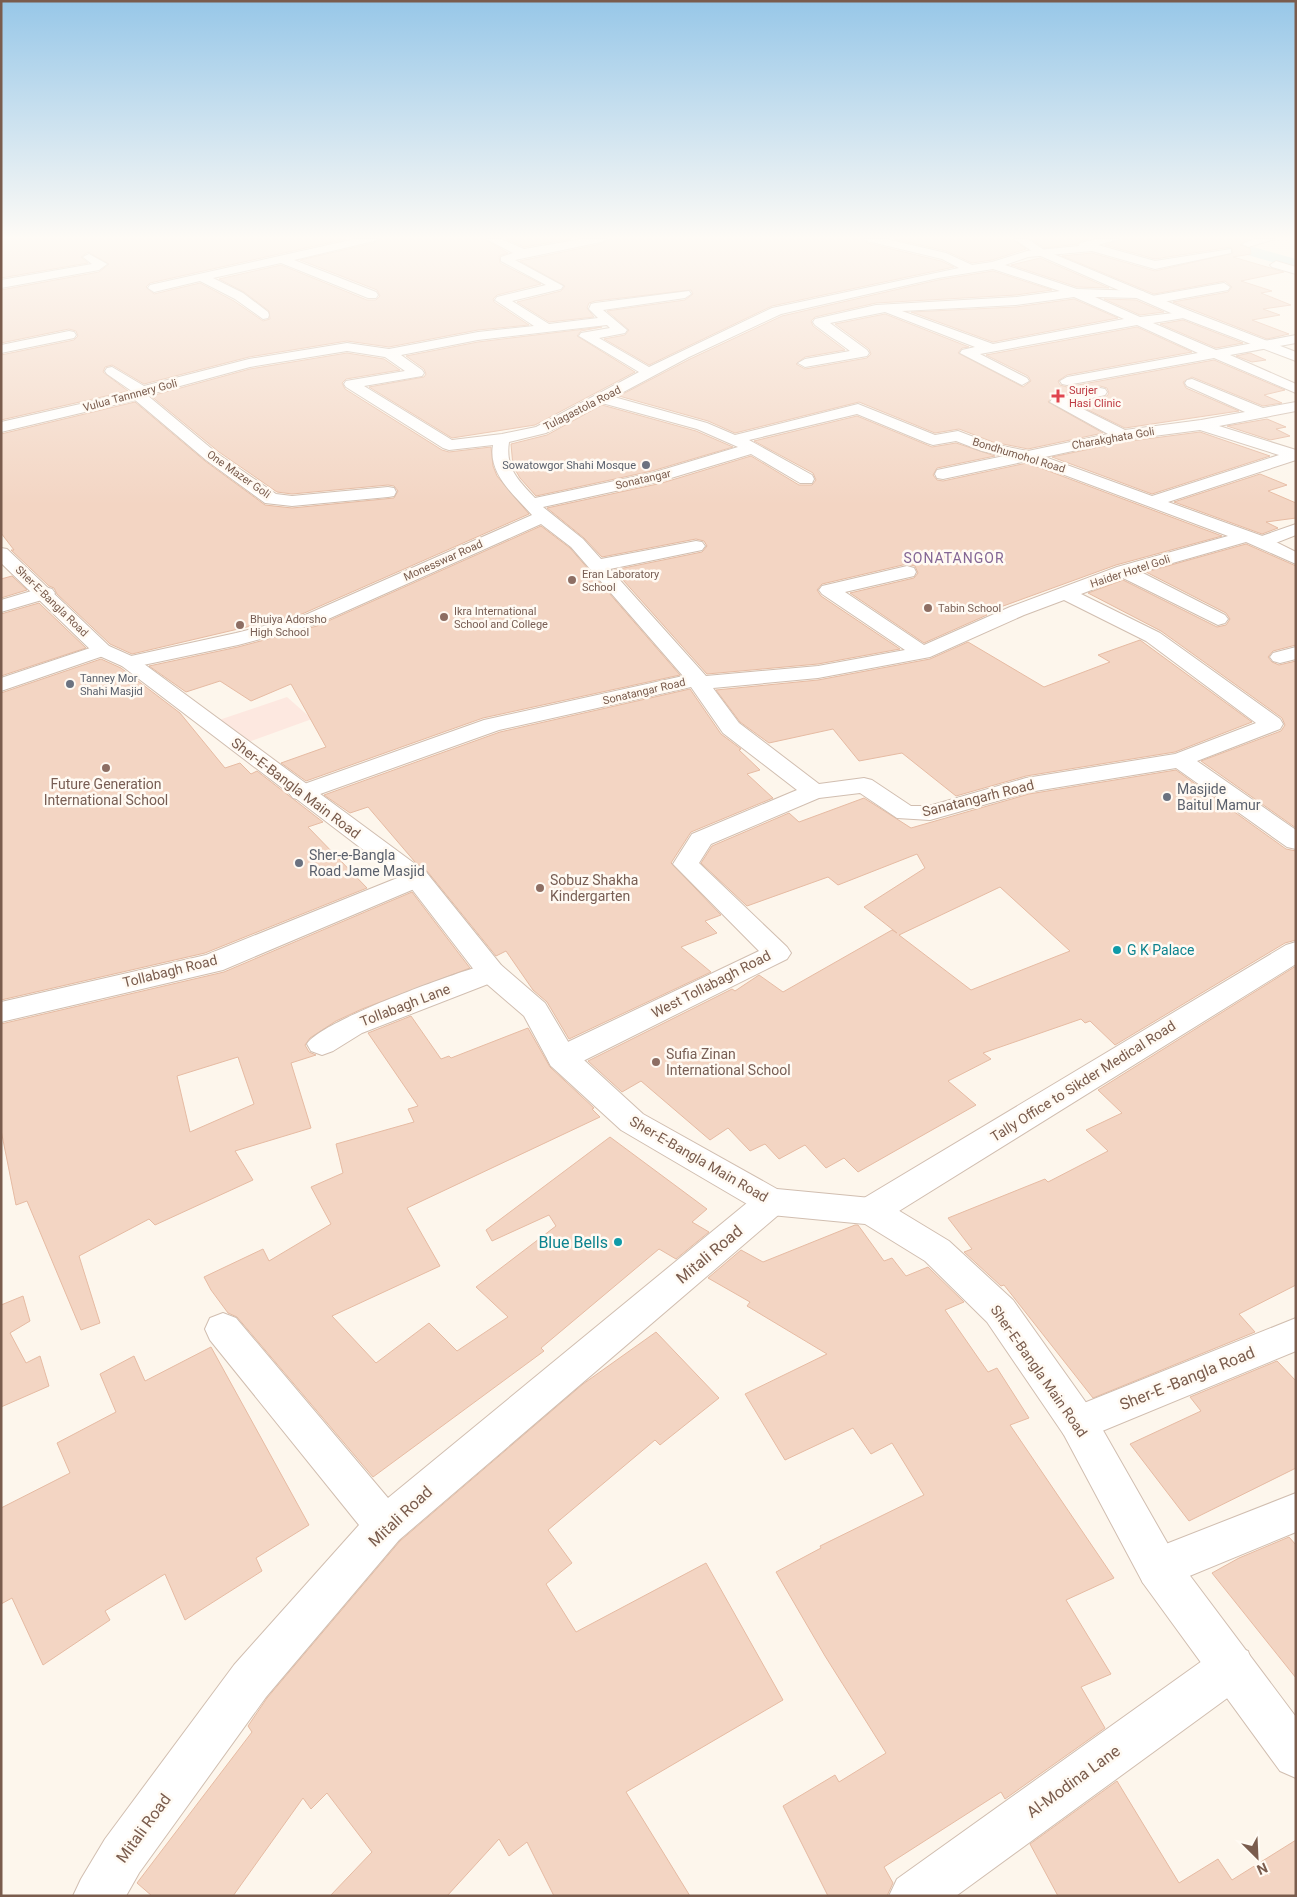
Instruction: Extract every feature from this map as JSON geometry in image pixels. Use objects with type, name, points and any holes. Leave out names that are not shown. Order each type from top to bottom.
[{"type":"street","points":[[389,353],[478,336],[541,328]]},
{"type":"street","points":[[617,328],[620,330],[586,336],[642,376]]},
{"type":"street","name":"Tulagastola Road","points":[[389,353],[416,373],[351,384],[449,445],[502,439],[541,430],[603,399],[642,376],[739,328]]},
{"type":"street","points":[[805,363],[862,353],[827,328]]},
{"type":"street","points":[[933,328],[992,348]]},
{"type":"street","points":[[1022,382],[968,353],[1099,328]]},
{"type":"street","points":[[1155,328],[1296,389]]},
{"type":"street","points":[[1219,328],[1296,358]]},
{"type":"street","points":[[1,349],[69,335]]},
{"type":"street","points":[[1067,381],[1211,353],[1296,340]]},
{"type":"street","name":"Vulua Tannnery Goli","points":[[1,427],[140,393],[249,363],[347,347],[389,353]]},
{"type":"street","name":"One Mazer Goli","points":[[112,371],[140,393],[212,457],[271,499],[292,501],[388,492]]},
{"type":"street","points":[[1192,383],[1265,412],[1296,422]]},
{"type":"street","points":[[1103,391],[1057,402],[1123,435]]},
{"type":"street","points":[[603,399],[702,426],[736,439],[806,479]]},
{"type":"street","name":"Charakghata Goli","points":[[943,474],[1123,435],[1201,425],[1296,406]]},
{"type":"street","name":"Bondhumohol Road","points":[[736,439],[858,409],[933,440],[958,436],[988,448],[1026,455],[1253,539],[1296,559]]},
{"type":"street","name":"Charakghata Goli","points":[[1201,425],[1273,446],[1296,455]]},
{"type":"street","points":[[502,439],[499,457],[510,481],[537,510],[577,543],[698,681],[732,728],[814,792]]},
{"type":"street","name":"Sonatangar","points":[[537,510],[753,448]]},
{"type":"street","name":"Charakghata Goli","points":[[1153,501],[1296,455]]},
{"type":"street","name":"Monesswar Road","points":[[1,686],[116,656],[238,639],[310,620],[468,548],[537,510]]},
{"type":"street","name":"Haider Hotel Goli","points":[[1017,611],[1124,571],[1296,529]]},
{"type":"street","points":[[596,566],[696,546]]},
{"type":"street","name":"Sher-E-Bangla Road","points":[[1,553],[116,656]]},
{"type":"street","points":[[1124,571],[1218,619]]},
{"type":"street","points":[[907,572],[829,590],[923,653]]},
{"type":"street","points":[[1,606],[45,593]]},
{"type":"street","name":"Sanatangarh Road","points":[[814,792],[864,785],[906,813],[930,813],[1026,785],[1180,760],[1272,724],[1153,637],[1065,593]]},
{"type":"street","name":"Sonatangar Road","points":[[301,793],[492,725],[698,681],[818,672],[923,653],[1017,611]]},
{"type":"street","name":"Sher-E-Bangla Main Road","points":[[116,656],[417,878],[491,972],[535,1010],[562,1058],[632,1122],[771,1202],[871,1211],[937,1251],[1000,1311],[1078,1422],[1158,1568],[1296,1755]]},
{"type":"street","points":[[1180,760],[1296,842]]},
{"type":"street","name":"West Tollabagh Road","points":[[562,1058],[777,953],[686,864],[701,839],[814,792]]},
{"type":"street","name":"Tollabagh Road","points":[[23,1009],[213,962],[417,878]]},
{"type":"street","name":"Tally Office to Sikder Medical Road","points":[[871,1211],[1292,959]]},
{"type":"street","name":"Tollabagh Lane","points":[[322,1044],[352,1026],[491,972]]},
{"type":"street","name":"Mitali Road","points":[[98,1896],[122,1856],[250,1681],[385,1526],[771,1202]]},
{"type":"street","points":[[223,1329],[385,1526]]},
{"type":"street","name":"Sher-E -Bangla Road","points":[[1078,1422],[1296,1334]]},
{"type":"street","points":[[1158,1568],[1296,1512]]},
{"type":"street","name":"Al-Modina Lane","points":[[914,1896],[1232,1667]]},
{"type":"shaded area","points":[[287,697],[312,719],[243,744],[219,720]]},
{"type":"building","points":[[1,328],[503,328],[478,330],[389,347],[347,341],[249,357],[144,384],[112,365],[105,367],[103,372],[128,391],[1,420],[1,355],[74,340],[78,336],[76,331],[69,329],[1,343]]},
{"type":"building","points":[[599,328],[581,331],[577,336],[635,372],[535,425],[452,438],[369,387],[424,377],[426,374],[424,369],[406,356],[478,342]]},
{"type":"building","points":[[626,328],[727,328],[649,365],[604,339],[625,335],[629,330]]},
{"type":"building","points":[[757,328],[815,328],[845,350],[805,357],[796,364],[805,369],[867,358],[871,354],[869,349],[840,328],[919,328],[969,347],[962,348],[958,353],[1023,387],[1031,381],[1028,376],[986,355],[1138,328],[1192,352],[1067,375],[1058,381],[1060,385],[1067,387],[1214,360],[1285,390],[1264,395],[1282,403],[1263,406],[1192,377],[1183,382],[1186,388],[1239,411],[1125,428],[1076,404],[1107,396],[1109,393],[1107,388],[1100,386],[1052,397],[1048,402],[1103,433],[1028,449],[993,442],[959,429],[935,433],[859,402],[735,433],[708,421],[619,396],[690,359]]},
{"type":"building","points":[[953,328],[1068,328],[993,342]]},
{"type":"building","points":[[1168,328],[1203,328],[1243,343],[1216,348]]},
{"type":"building","points":[[1238,328],[1272,328],[1289,334],[1267,339]]},
{"type":"building","points":[[347,353],[384,359],[400,370],[346,379],[342,383],[345,389],[442,450],[449,452],[491,447],[493,466],[497,476],[529,514],[302,614],[132,654],[110,644],[57,594],[54,588],[49,586],[11,550],[14,550],[1,533],[1,434],[135,402],[205,461],[265,505],[292,508],[394,498],[398,491],[394,486],[388,485],[292,494],[277,492],[219,452],[151,396],[250,369]]},
{"type":"building","points":[[1250,353],[1266,360],[1252,362],[1236,356]]},
{"type":"building","points":[[602,405],[696,431],[733,447],[652,471],[536,496],[520,478],[513,466],[511,444],[547,435]]},
{"type":"building","points":[[857,416],[932,447],[956,443],[995,456],[937,468],[933,475],[937,480],[943,481],[1027,463],[1222,536],[1116,565],[984,613],[987,615],[924,643],[850,593],[914,578],[918,573],[915,566],[907,564],[822,584],[817,590],[821,596],[900,649],[818,664],[707,674],[614,570],[702,552],[707,546],[704,541],[696,539],[602,557],[584,538],[547,508],[662,483],[751,456],[799,485],[812,485],[816,480],[813,473],[754,441]]},
{"type":"building","points":[[1267,419],[1286,427],[1276,429],[1290,436],[1270,440],[1227,426]]},
{"type":"building","points":[[1200,432],[1270,456],[1152,494],[1052,457],[1123,442]]},
{"type":"building","points":[[1260,474],[1287,485],[1268,491],[1296,503],[1296,518],[1266,522],[1278,528],[1262,534],[1174,502]]},
{"type":"building","points":[[541,526],[570,548],[680,675],[483,718],[306,781],[281,763],[326,747],[291,684],[251,701],[220,681],[186,692],[149,666],[238,647],[317,626]]},
{"type":"building","points":[[1246,544],[1296,566],[1296,645],[1273,651],[1268,657],[1272,662],[1279,665],[1296,661],[1296,828],[1201,761],[1281,731],[1285,725],[1282,718],[1161,631],[1088,593],[1123,580],[1217,627],[1226,625],[1230,619],[1226,613],[1146,572]]},
{"type":"building","points":[[12,576],[27,590],[1,598],[1,579]]},
{"type":"building","points":[[39,603],[86,648],[1,676],[1,614]]},
{"type":"building","points":[[1140,640],[1252,722],[1175,752],[1026,776],[956,796],[902,753],[859,761],[833,729],[769,743],[740,722],[716,690],[818,680],[930,659],[968,642],[1044,687],[1110,662],[1098,655]]},
{"type":"building","points":[[101,659],[121,668],[180,713],[225,768],[240,763],[251,774],[257,771],[323,822],[308,827],[367,888],[205,953],[1,1000],[1,693]]},
{"type":"building","points":[[690,689],[721,734],[741,749],[739,750],[760,770],[747,774],[773,798],[691,832],[671,863],[721,915],[705,921],[717,933],[681,947],[711,972],[569,1039],[547,1002],[533,990],[506,951],[496,956],[427,871],[415,862],[368,807],[350,813],[324,795],[500,732]]},
{"type":"building","points":[[1176,770],[1286,849],[1296,851],[1296,940],[1285,943],[1115,1045],[1090,1021],[1085,1023],[1081,1019],[983,1053],[991,1059],[948,1081],[976,1105],[858,1172],[844,1158],[826,1168],[805,1145],[779,1159],[765,1144],[750,1151],[728,1128],[710,1140],[641,1081],[622,1092],[588,1061],[732,989],[735,991],[759,975],[783,992],[892,930],[897,933],[864,907],[925,868],[917,854],[838,885],[828,877],[747,906],[701,863],[712,846],[789,813],[799,822],[864,798],[911,828],[1029,794]],"holes":[[[1000,887],[1070,951],[971,990],[899,935]]]},
{"type":"building","points":[[412,892],[470,968],[362,1009],[336,1021],[310,1038],[305,1045],[309,1052],[316,1055],[291,1063],[311,1128],[235,1151],[253,1180],[155,1225],[149,1219],[79,1256],[100,1323],[81,1330],[27,1201],[16,1205],[1,1130],[1,1024],[224,972]],"holes":[[[238,1057],[254,1104],[190,1132],[177,1076]]]},
{"type":"building","points":[[1296,966],[1296,1285],[1239,1314],[1255,1332],[1093,1398],[1004,1285],[1001,1286],[964,1252],[972,1249],[948,1218],[1045,1179],[1048,1182],[1108,1151],[1086,1130],[1122,1113],[1098,1090]]},
{"type":"building","points":[[411,1016],[441,1059],[449,1056],[451,1058],[528,1028],[550,1067],[594,1108],[592,1109],[600,1117],[407,1208],[440,1266],[332,1316],[376,1363],[429,1323],[457,1351],[508,1317],[476,1287],[556,1226],[549,1215],[492,1241],[486,1230],[610,1137],[707,1209],[692,1222],[709,1232],[676,1259],[659,1249],[541,1348],[544,1351],[373,1477],[237,1317],[228,1313],[204,1277],[263,1249],[269,1261],[331,1224],[311,1187],[343,1173],[336,1144],[414,1122],[408,1109],[418,1106],[368,1033]]},
{"type":"building","points":[[858,1225],[884,1261],[892,1258],[906,1276],[928,1267],[964,1302],[945,1310],[988,1372],[997,1368],[1029,1418],[1010,1425],[1114,1578],[1066,1600],[1111,1674],[1081,1687],[1105,1728],[1005,1799],[1001,1792],[884,1867],[893,1883],[887,1896],[828,1896],[783,1806],[835,1775],[839,1782],[886,1753],[825,1656],[776,1572],[821,1548],[820,1546],[924,1495],[892,1443],[871,1454],[853,1428],[785,1460],[745,1394],[827,1354],[747,1306],[750,1302],[708,1278],[741,1250],[763,1262]]},
{"type":"building","points":[[23,1296],[30,1321],[10,1333],[26,1363],[40,1356],[49,1386],[1,1407],[1,1305]]},
{"type":"building","points":[[656,1332],[719,1398],[660,1445],[655,1440],[548,1530],[572,1563],[546,1584],[576,1632],[706,1563],[783,1700],[626,1792],[690,1896],[554,1896],[527,1842],[509,1856],[499,1839],[447,1896],[330,1896],[372,1852],[327,1793],[311,1809],[303,1798],[233,1896],[152,1896],[137,1883],[252,1732],[248,1726],[267,1698],[400,1541],[583,1384]]},
{"type":"building","points":[[211,1347],[309,1525],[256,1558],[262,1571],[185,1620],[165,1574],[105,1611],[110,1620],[43,1665],[12,1598],[1,1604],[1,1508],[70,1473],[57,1443],[116,1412],[100,1374],[134,1356],[145,1381]]},
{"type":"building","points":[[1277,1361],[1296,1381],[1296,1468],[1189,1521],[1130,1444],[1201,1411],[1190,1397]]},
{"type":"building","points":[[1289,1537],[1296,1545],[1296,1678],[1212,1573],[1239,1558]]},
{"type":"building","points":[[1117,1781],[1179,1883],[1218,1859],[1232,1880],[1296,1840],[1296,1896],[1058,1896],[1030,1844]]},
{"type":"place","name":"Surjer Hasi Clinic","points":[[1058,396]]},
{"type":"place","name":"Sowatowgor Shahi Mosque","points":[[646,465]]},
{"type":"place","name":"Eran Laboratory School","points":[[572,580]]},
{"type":"place","name":"Tabin School","points":[[928,608]]},
{"type":"place","name":"Ikra International School and College","points":[[444,617]]},
{"type":"place","name":"Bhuiya Adorsho High School","points":[[240,625]]},
{"type":"place","name":"Tanney Mor Shahi Masjid","points":[[70,684]]},
{"type":"place","name":"Future Generation International School","points":[[106,768]]},
{"type":"place","name":"Masjide Baitul Mamur","points":[[1167,797]]},
{"type":"place","name":"Sher-e-Bangla Road Jame Masjid","points":[[299,863]]},
{"type":"place","name":"Sobuz Shakha Kindergarten","points":[[540,888]]},
{"type":"place","name":"G K Palace","points":[[1117,950]]},
{"type":"place","name":"Sufia Zinan International School","points":[[656,1062]]},
{"type":"place","name":"Blue Bells","points":[[618,1242]]},
{"type":"district","name":"SONATANGOR","points":[[954,558]]}]
